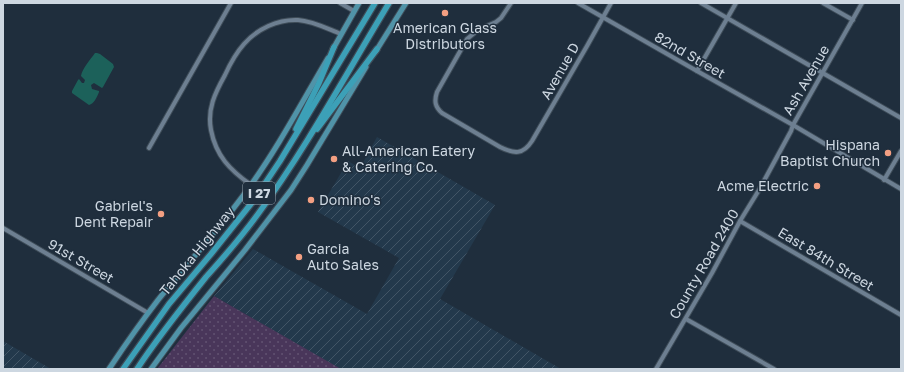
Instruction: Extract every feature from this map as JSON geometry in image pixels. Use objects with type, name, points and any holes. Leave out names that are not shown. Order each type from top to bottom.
[{"type":"highway","name":"Tahoka Highway","points":[[123,369],[169,304],[254,200],[288,149],[374,3]]},
{"type":"highway","name":"Tahoka Highway","points":[[137,369],[184,304],[257,215],[299,154],[388,3]]},
{"type":"highway","points":[[288,149],[334,47]]},
{"type":"highway","points":[[299,154],[377,49]]},
{"type":"main road","name":"Tahoka Highway","points":[[109,369],[148,313],[221,224],[262,168],[291,122],[359,3]]},
{"type":"main road","points":[[151,369],[181,328],[245,250],[290,190],[307,165],[406,3]]},
{"type":"street","points":[[149,148],[232,3]]},
{"type":"street","points":[[340,3],[354,11]]},
{"type":"street","name":"Avenue D","points":[[511,3],[501,18],[496,22],[478,30],[467,39],[453,61],[436,95],[436,104],[440,111],[468,129],[507,151],[515,152],[523,151],[532,141],[554,105],[611,3]]},
{"type":"street","name":"82nd Street","points":[[578,3],[901,189]]},
{"type":"street","points":[[701,3],[901,118]]},
{"type":"street","points":[[696,71],[736,3]]},
{"type":"street","points":[[824,3],[853,20]]},
{"type":"street","name":"Ash Avenue","points":[[771,169],[791,131],[792,125],[862,3]]},
{"type":"street","points":[[251,184],[226,163],[217,148],[211,129],[210,110],[212,101],[218,87],[243,44],[254,34],[269,26],[290,20],[304,21],[341,34]]},
{"type":"street","points":[[884,180],[901,151]]},
{"type":"street","name":"County Road 2400","points":[[656,369],[771,169]]},
{"type":"street","name":"East 84th Street","points":[[740,222],[901,316]]},
{"type":"street","name":"91st Street","points":[[3,228],[148,313]]},
{"type":"street","points":[[686,319],[774,369]]},
{"type":"shaded area","points":[[95,53],[100,54],[113,64],[114,67],[102,88],[94,83],[91,85],[92,89],[99,92],[94,102],[89,105],[72,93],[72,91],[79,79],[82,83],[84,83],[85,80],[81,76],[82,73],[86,64]]},
{"type":"shaded area","points":[[377,137],[495,205],[440,299],[561,369],[340,369],[214,296],[253,249],[367,314],[399,258],[318,212],[348,161],[360,168]]},
{"type":"shaded area","points":[[214,296],[341,369],[157,369]]},
{"type":"shaded area","points":[[3,341],[51,369],[3,369]]},
{"type":"place","name":"American Glass Distributors","points":[[445,13]]},
{"type":"place","name":"Hispana Baptist Church","points":[[888,153]]},
{"type":"place","name":"All-American Eatery & Catering Co.","points":[[334,159]]},
{"type":"place","name":"Acme Electric","points":[[817,186]]},
{"type":"place","name":"Domino's","points":[[311,200]]},
{"type":"place","name":"Gabriel's Dent Repair","points":[[161,214]]},
{"type":"place","name":"Garcia Auto Sales","points":[[299,257]]}]
